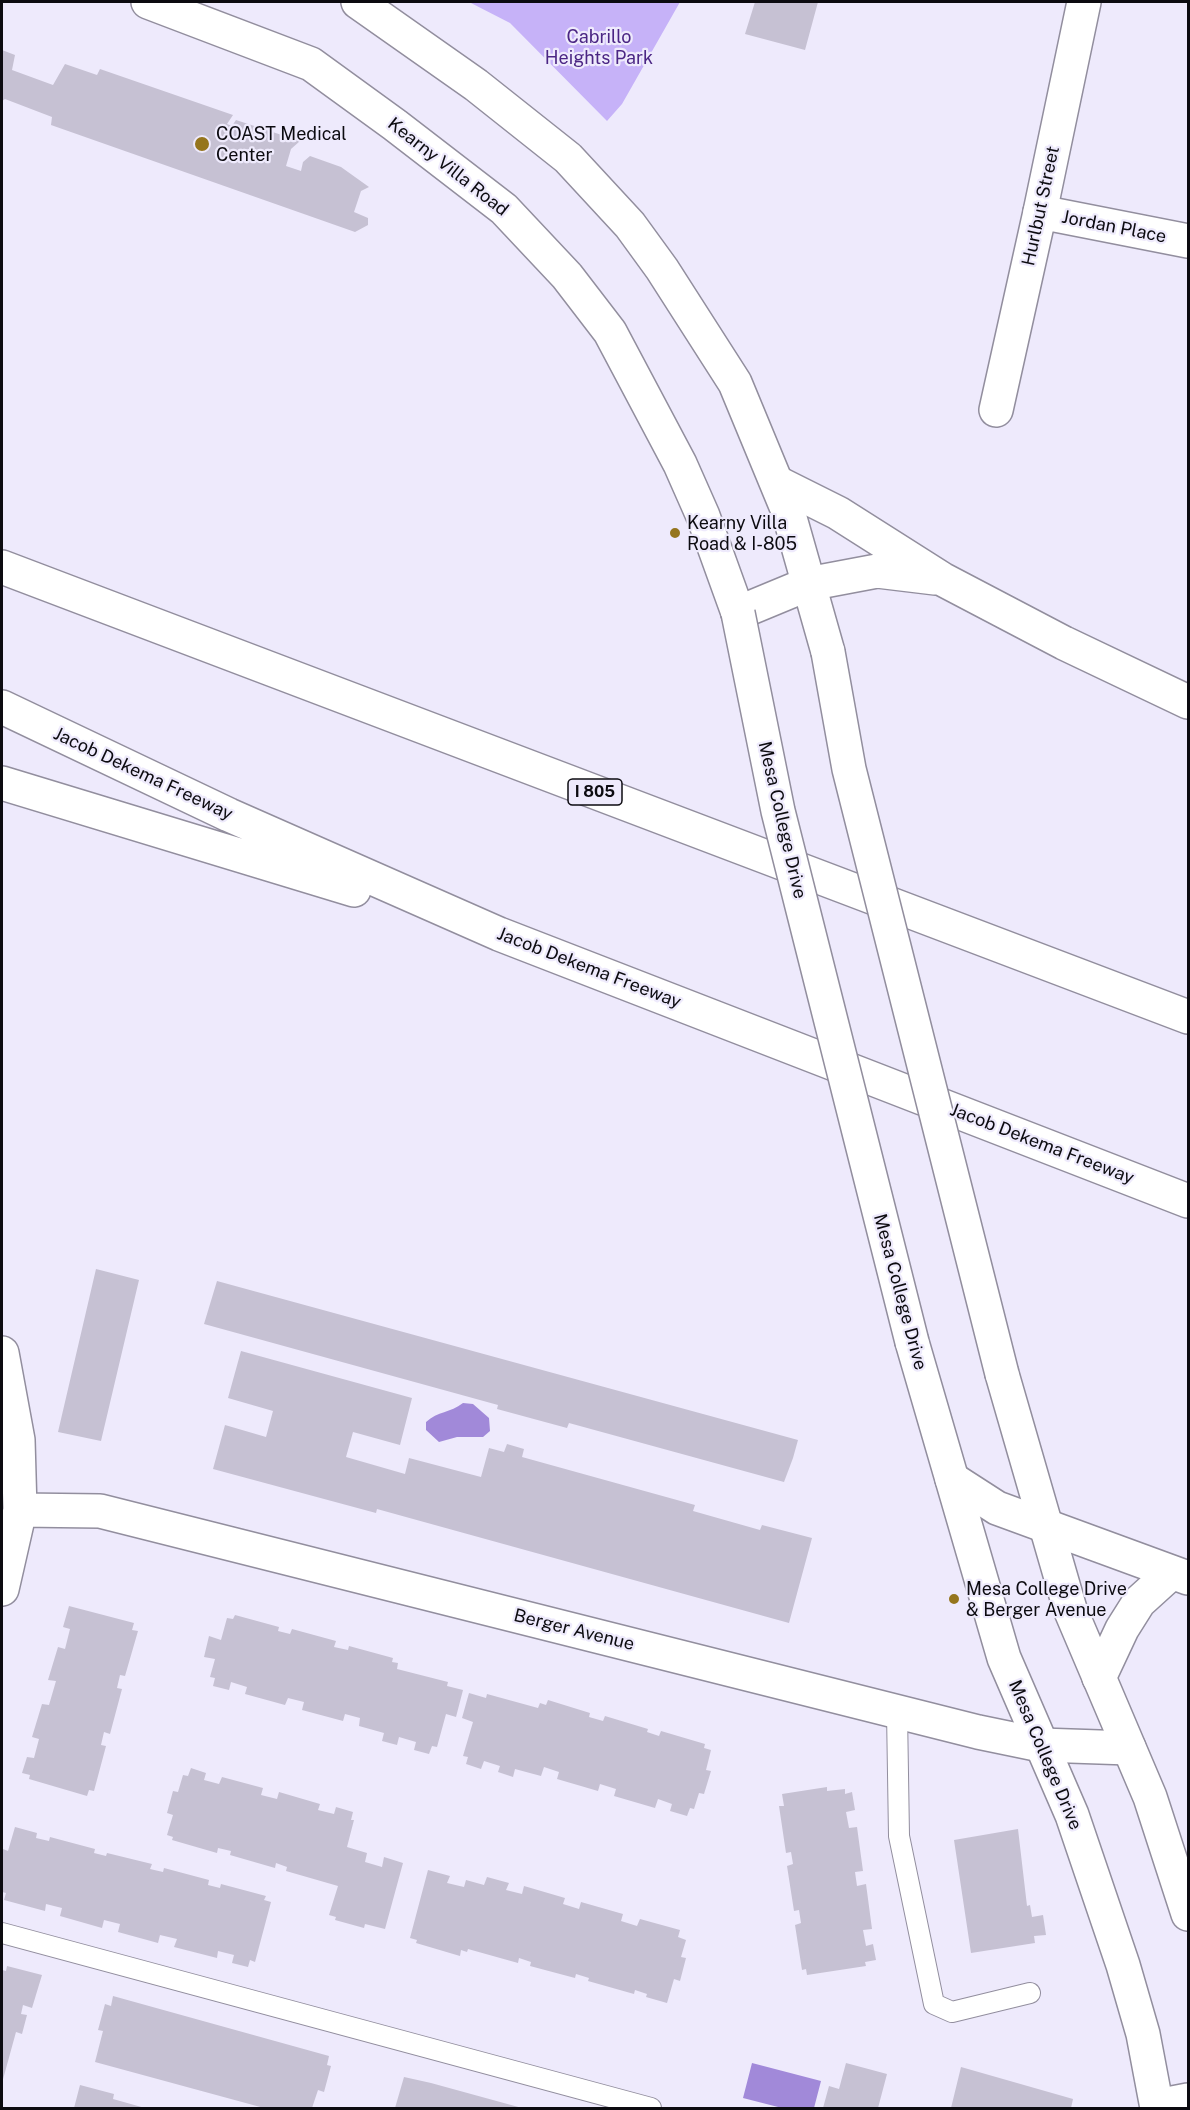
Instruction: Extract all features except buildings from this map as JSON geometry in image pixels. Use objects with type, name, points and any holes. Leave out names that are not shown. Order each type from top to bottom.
[{"type":"main road","name":"Kearny Villa Road","points":[[148,2],[310,64],[396,125],[504,209],[567,276],[610,332],[680,464]]},
{"type":"main road","points":[[358,2],[476,85],[568,158],[630,225],[662,268],[735,382],[753,429],[778,483],[828,652],[849,769],[1002,1374],[1070,1609],[1150,1797],[1188,1914]]},
{"type":"main road","name":"Hurlbut Street","points":[[996,410],[1084,2]]},
{"type":"main road","name":"Jordan Place","points":[[1040,212],[1188,241]]},
{"type":"main road","name":"Mesa College Drive","points":[[680,464],[703,516],[738,613],[778,811],[912,1342],[1004,1658],[1072,1815],[1123,1965],[1143,2034],[1157,2107]]},
{"type":"main road","points":[[778,483],[838,513],[942,579],[1188,702]]},
{"type":"main road","name":"I 805","points":[[2,567],[1188,1017]]},
{"type":"main road","points":[[738,613],[808,584],[877,571],[942,579]]},
{"type":"main road","name":"Jacob Dekema Freeway","points":[[2,707],[229,815],[499,934],[1188,1201]]},
{"type":"main road","points":[[2,783],[499,934]]},
{"type":"main road","points":[[2,1353],[18,1440],[20,1510],[2,1589]]},
{"type":"main road","points":[[952,1479],[997,1508],[1180,1576]]},
{"type":"main road","name":"Berger Avenue","points":[[20,1510],[100,1511],[897,1712],[1041,1745],[1129,1748]]},
{"type":"main road","points":[[1099,1678],[1122,1629],[1139,1602],[1180,1576]]},
{"type":"main road","points":[[1157,2107],[1188,2100]]},
{"type":"lane","points":[[897,1712],[899,1836],[934,2004],[952,2012],[1030,1993]]},
{"type":"lane","points":[[2,1933],[651,2109]]},
{"type":"green space","name":"Cabrillo Heights Park","points":[[469,2],[680,2],[622,104],[607,121],[510,23]]},
{"type":"shaded area","points":[[463,1403],[473,1404],[489,1418],[490,1431],[483,1437],[457,1437],[439,1442],[426,1430],[426,1422],[431,1418]]},
{"type":"shaded area","points":[[752,2063],[821,2081],[814,2108],[782,2108],[743,2098]]},
{"type":"place","name":"COAST Medical Center","points":[[202,144]]},
{"type":"place","name":"Kearny Villa Road & I-805","points":[[675,533]]},
{"type":"place","name":"Mesa College Drive & Berger Avenue","points":[[954,1599]]}]
